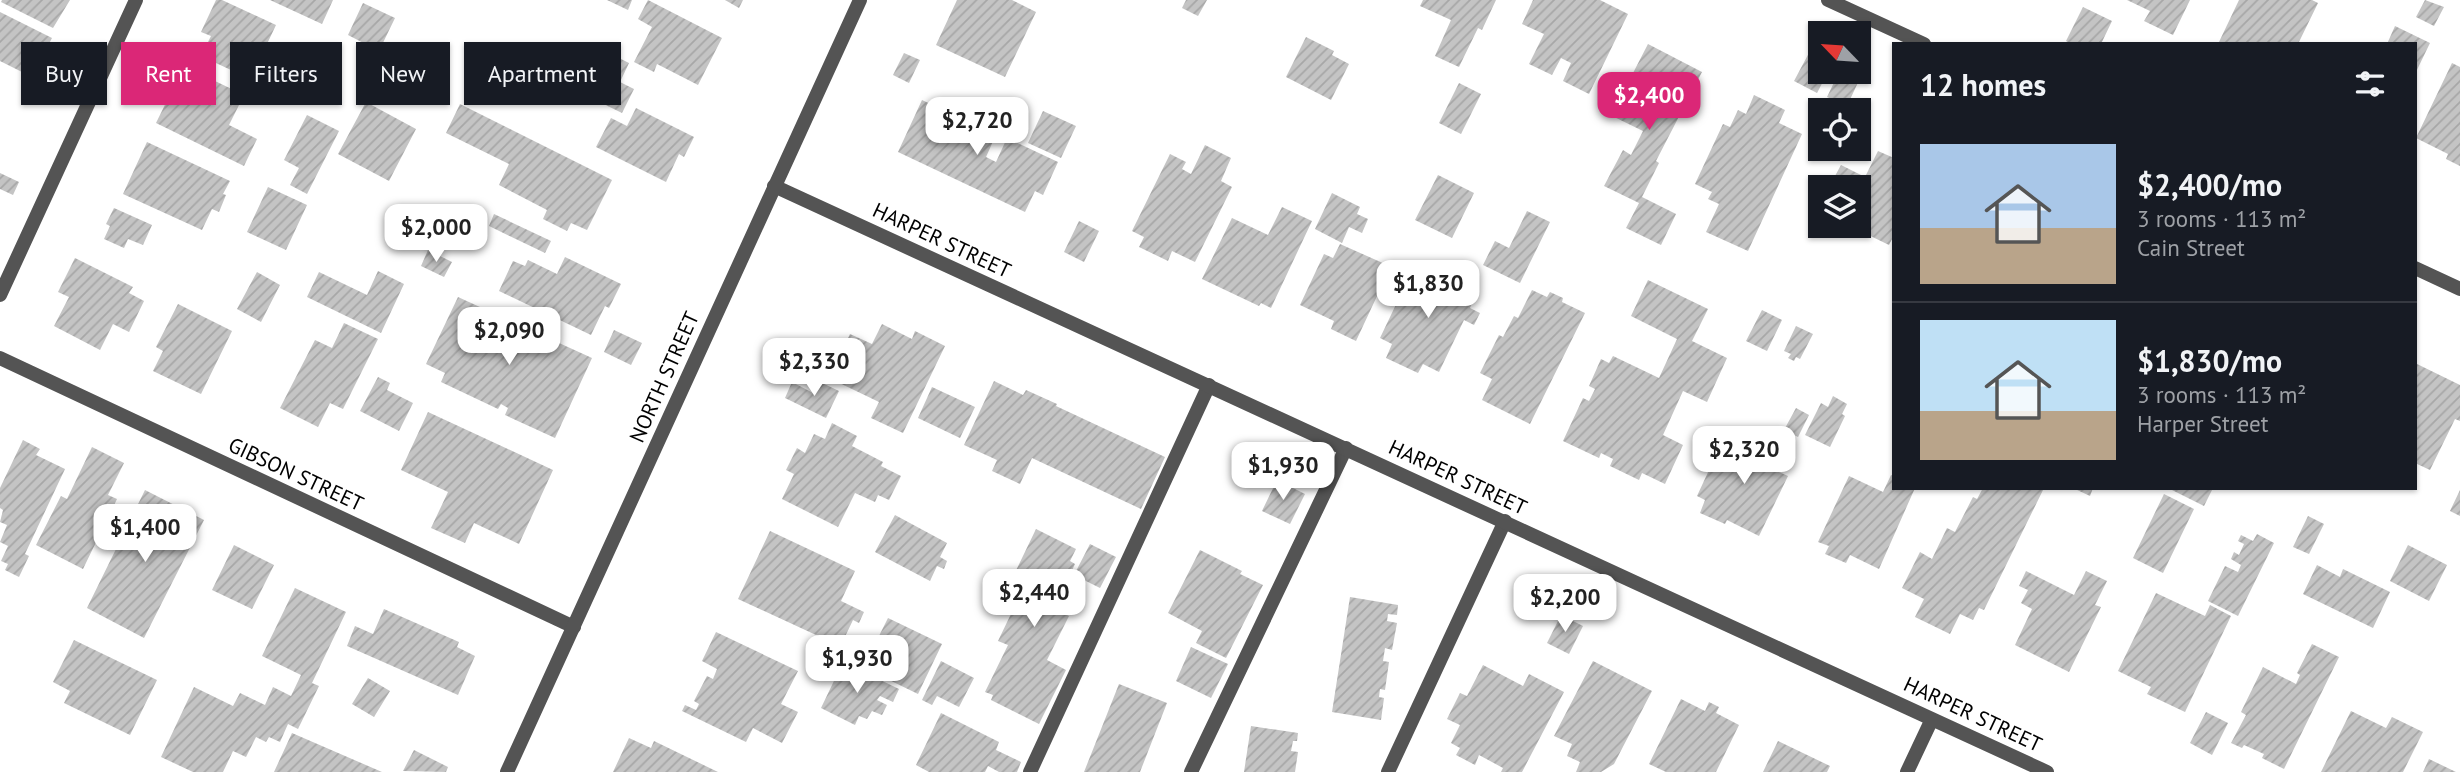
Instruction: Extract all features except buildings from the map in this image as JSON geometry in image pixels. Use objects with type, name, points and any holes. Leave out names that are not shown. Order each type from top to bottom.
[{"type":"street","points":[[0,295],[136,0]]},
{"type":"street","name":"NORTH STREET","points":[[508,772],[860,0]]},
{"type":"street","points":[[1829,0],[1920,42]]},
{"type":"street","name":"HARPER STREET","points":[[774,186],[2047,772]]},
{"type":"street","points":[[2417,269],[2460,289]]},
{"type":"street","name":"GIBSON STREET","points":[[0,358],[574,627]]},
{"type":"street","points":[[1030,772],[1209,385]]},
{"type":"street","points":[[1191,772],[1346,448]]},
{"type":"street","points":[[1388,772],[1504,522]]},
{"type":"street","points":[[1907,772],[1932,719]]}]
